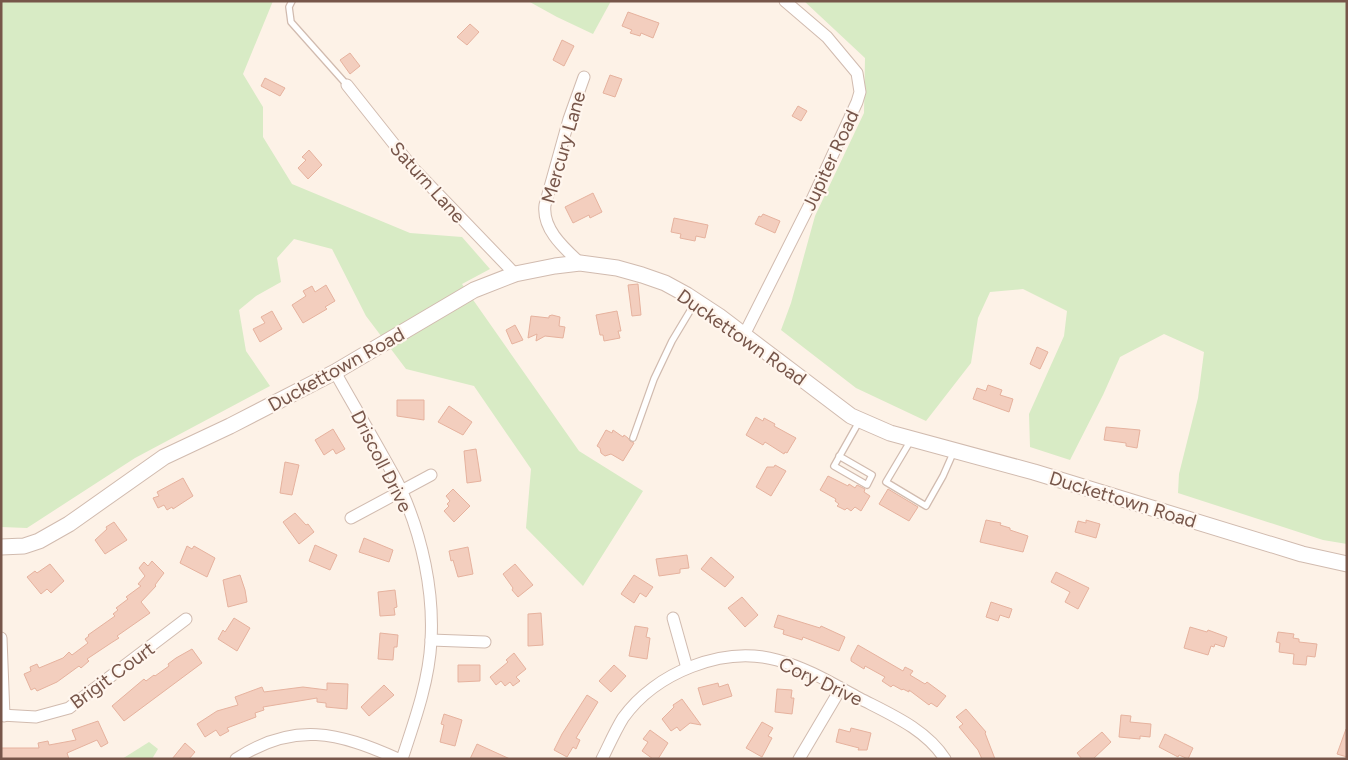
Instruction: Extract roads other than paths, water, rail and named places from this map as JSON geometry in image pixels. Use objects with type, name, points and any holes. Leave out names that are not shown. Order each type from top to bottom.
[{"type":"street","name":"Jupiter Road","points":[[744,335],[810,204],[860,92],[857,73],[849,61],[827,37],[785,1]]},
{"type":"street","name":"Mercury Lane","points":[[580,263],[567,251],[550,230],[545,221],[544,213],[569,120],[584,77]]},
{"type":"street","name":"Saturn Lane","points":[[346,85],[413,168],[515,274]]},
{"type":"street","name":"Duckettown Road","points":[[1,547],[24,546],[39,541],[69,524],[164,457],[230,426],[335,372],[474,290],[515,274],[580,263],[617,268],[665,283],[719,316],[851,416],[890,433],[1034,472],[1302,554],[1347,564]]},
{"type":"street","name":"Driscoll Drive","points":[[335,372],[402,491],[414,523],[428,584],[431,610],[428,670],[402,759]]},
{"type":"street","points":[[351,518],[431,475]]},
{"type":"street","points":[[673,618],[687,668]]},
{"type":"street","name":"Brigit Court","points":[[2,715],[36,717],[69,708],[186,620]]},
{"type":"street","points":[[1,638],[2,715]]},
{"type":"street","points":[[431,640],[485,642]]},
{"type":"street","name":"Cory Drive","points":[[602,759],[624,718],[636,704],[663,682],[687,668],[723,656],[761,657],[788,663],[823,678],[908,724],[929,739],[945,759]]},
{"type":"street","points":[[799,759],[840,688]]},
{"type":"street","points":[[236,759],[263,743],[278,738],[323,734],[362,744],[398,759]]},
{"type":"lane","points":[[292,1],[289,7],[290,22],[346,85]]},
{"type":"lane","points":[[632,438],[654,379],[672,341],[696,301]]},
{"type":"lane","points":[[839,456],[872,475],[867,485],[834,466],[839,456],[860,420]]},
{"type":"lane","points":[[911,439],[886,482],[926,506],[943,476],[954,450]]}]
